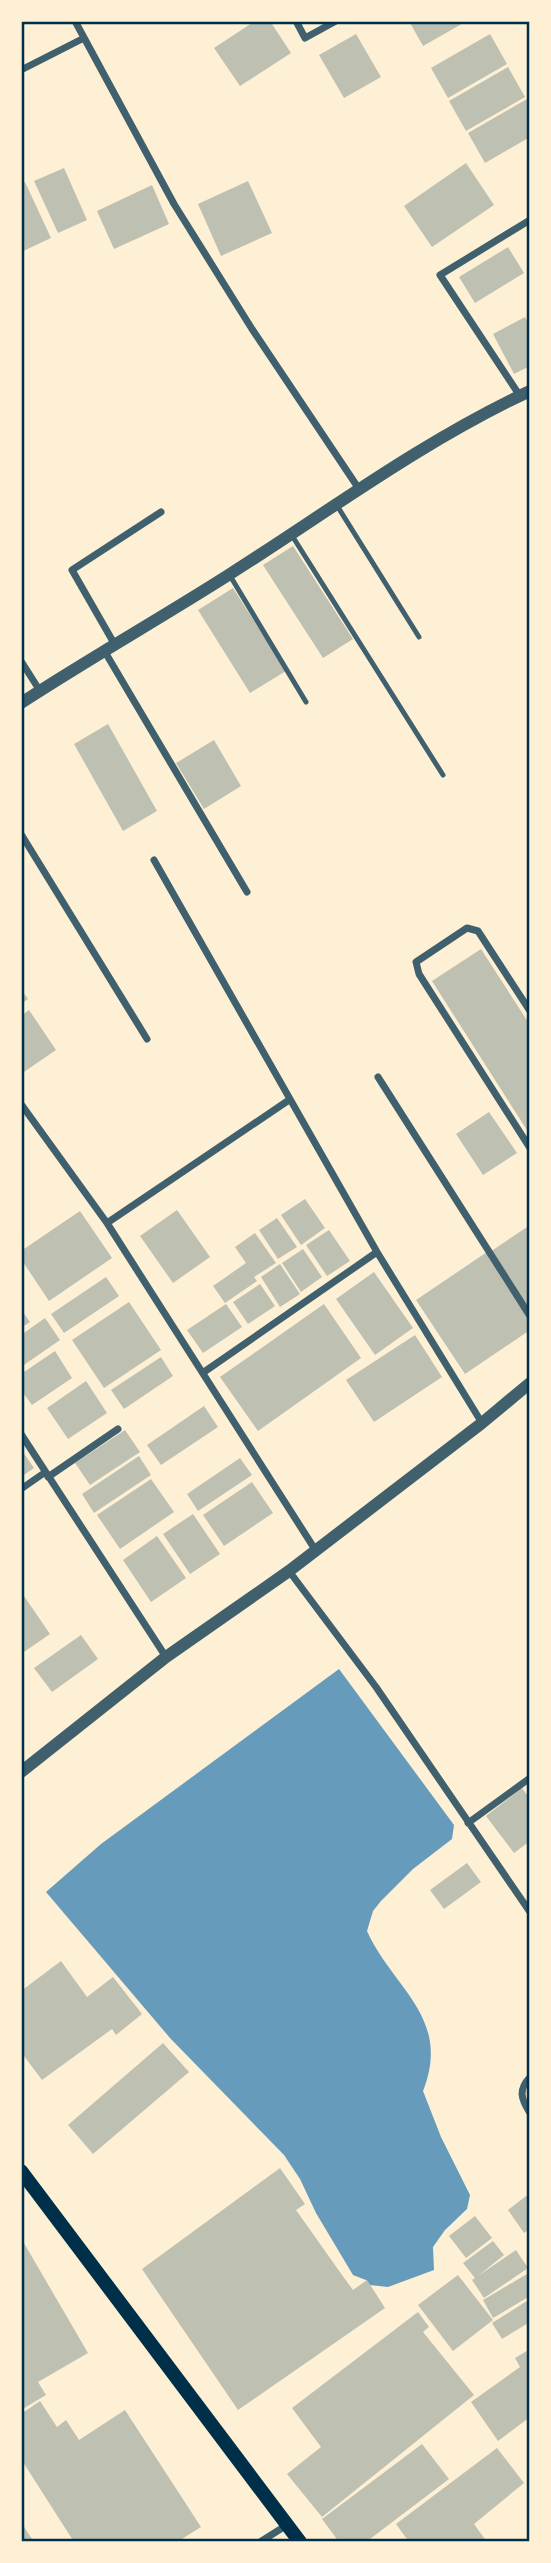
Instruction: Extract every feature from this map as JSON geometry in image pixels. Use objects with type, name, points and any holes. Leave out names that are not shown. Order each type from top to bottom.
[{"type":"main road","points":[[21,2171],[300,2542]]},
{"type":"street","points":[[75,21],[174,204],[252,329],[359,489]]},
{"type":"street","points":[[296,21],[305,38],[337,21]]},
{"type":"street","points":[[21,70],[84,38]]},
{"type":"street","points":[[21,703],[229,574],[427,445],[497,406],[525,394],[440,275],[530,220]]},
{"type":"street","points":[[161,512],[72,570],[110,648],[247,892]]},
{"type":"street","points":[[21,661],[40,691]]},
{"type":"street","points":[[21,834],[146,1039]]},
{"type":"street","points":[[154,860],[377,1252],[482,1423]]},
{"type":"street","points":[[530,1011],[478,930],[467,928],[416,962],[419,974],[530,1148]]},
{"type":"street","points":[[378,1077],[530,1315]]},
{"type":"street","points":[[107,1223],[289,1100]]},
{"type":"street","points":[[21,1104],[107,1223],[316,1550]]},
{"type":"street","points":[[204,1372],[377,1252]]},
{"type":"street","points":[[21,1772],[166,1657],[289,1571],[530,1383]]},
{"type":"street","points":[[21,1489],[118,1429]]},
{"type":"street","points":[[21,1434],[166,1657]]},
{"type":"street","points":[[289,1571],[376,1688],[530,1912]]},
{"type":"street","points":[[468,1823],[530,1778]]},
{"type":"street","points":[[530,2077],[522,2088],[521,2099],[530,2113]]},
{"type":"street","points":[[260,2542],[287,2525]]},
{"type":"lane","points":[[336,504],[419,637]]},
{"type":"lane","points":[[291,534],[443,775]]},
{"type":"lane","points":[[229,574],[306,702]]},
{"type":"water","points":[[339,1669],[454,1825],[452,1839],[413,1869],[381,1901],[373,1911],[367,1931],[425,2023],[430,2043],[430,2065],[423,2091],[441,2137],[470,2195],[467,2209],[445,2230],[433,2247],[434,2270],[388,2287],[370,2285],[366,2280],[353,2275],[284,2155],[170,2038],[46,1892],[101,1844]]},
{"type":"building","points":[[255,21],[270,21],[291,53],[240,86],[214,48]]},
{"type":"building","points":[[409,21],[467,21],[423,46]]},
{"type":"building","points":[[356,34],[381,77],[344,98],[319,55]]},
{"type":"building","points":[[490,34],[507,64],[448,98],[431,68]]},
{"type":"building","points":[[508,67],[525,97],[466,131],[449,101]]},
{"type":"building","points":[[527,99],[530,104],[530,137],[485,163],[468,133]]},
{"type":"building","points":[[466,163],[494,205],[432,247],[404,206]]},
{"type":"building","points":[[64,168],[87,220],[58,233],[34,181]]},
{"type":"building","points":[[248,181],[272,233],[221,256],[198,204]]},
{"type":"building","points":[[25,182],[51,238],[21,252],[21,184]]},
{"type":"building","points":[[152,185],[169,224],[114,249],[97,211]]},
{"type":"building","points":[[508,247],[524,273],[475,303],[459,277]]},
{"type":"building","points":[[525,317],[530,326],[530,366],[514,374],[493,334]]},
{"type":"building","points":[[293,546],[353,639],[323,658],[263,565]]},
{"type":"building","points":[[233,588],[286,671],[250,693],[198,610]]},
{"type":"building","points":[[108,724],[157,811],[123,831],[74,744]]},
{"type":"building","points":[[214,740],[241,786],[204,809],[176,763]]},
{"type":"building","points":[[481,949],[530,1025],[530,1135],[432,981]]},
{"type":"building","points":[[21,989],[28,999],[21,1004]]},
{"type":"building","points":[[29,1010],[56,1050],[21,1074],[21,1016]]},
{"type":"building","points":[[489,1112],[517,1153],[483,1175],[456,1134]]},
{"type":"building","points":[[305,1199],[325,1228],[301,1245],[281,1215]]},
{"type":"building","points":[[177,1210],[210,1257],[173,1283],[140,1236]]},
{"type":"building","points":[[80,1211],[112,1258],[49,1301],[21,1259],[21,1251]]},
{"type":"building","points":[[277,1218],[297,1247],[278,1259],[259,1230]]},
{"type":"building","points":[[530,1225],[530,1311],[490,1252]]},
{"type":"building","points":[[329,1230],[350,1261],[327,1276],[306,1245]]},
{"type":"building","points":[[255,1233],[276,1263],[254,1277],[257,1281],[225,1303],[213,1286],[246,1263],[235,1247]]},
{"type":"building","points":[[303,1249],[322,1277],[301,1292],[282,1263]]},
{"type":"building","points":[[487,1252],[530,1316],[530,1330],[465,1374],[416,1300]]},
{"type":"building","points":[[280,1264],[300,1294],[280,1307],[261,1277]]},
{"type":"building","points":[[374,1272],[413,1328],[375,1355],[336,1299]]},
{"type":"building","points":[[106,1277],[119,1296],[64,1333],[51,1314]]},
{"type":"building","points":[[260,1284],[275,1306],[248,1324],[233,1302]]},
{"type":"building","points":[[129,1302],[161,1350],[104,1388],[72,1340]]},
{"type":"building","points":[[226,1304],[242,1327],[203,1353],[187,1330]]},
{"type":"building","points":[[324,1304],[361,1358],[258,1431],[220,1377]]},
{"type":"building","points":[[21,1309],[30,1322],[21,1328]]},
{"type":"building","points":[[45,1318],[60,1340],[21,1367],[21,1335]]},
{"type":"building","points":[[415,1335],[442,1377],[374,1422],[346,1380]]},
{"type":"building","points":[[55,1351],[72,1378],[32,1405],[21,1390],[21,1374]]},
{"type":"building","points":[[161,1357],[173,1376],[124,1409],[111,1390]]},
{"type":"building","points":[[86,1381],[107,1413],[68,1439],[47,1408]]},
{"type":"building","points":[[204,1406],[218,1427],[161,1465],[147,1445]]},
{"type":"building","points":[[125,1430],[140,1452],[90,1485],[75,1463]]},
{"type":"building","points":[[21,1449],[34,1468],[21,1477]]},
{"type":"building","points":[[139,1456],[151,1475],[94,1513],[82,1494]]},
{"type":"building","points":[[240,1458],[252,1475],[198,1511],[187,1494]]},
{"type":"building","points":[[151,1479],[174,1512],[120,1549],[97,1515]]},
{"type":"building","points":[[252,1482],[273,1513],[224,1546],[203,1515]]},
{"type":"building","points":[[193,1514],[220,1554],[190,1574],[163,1534]]},
{"type":"building","points":[[157,1536],[186,1578],[151,1602],[123,1560]]},
{"type":"building","points":[[24,1596],[50,1634],[21,1654],[21,1598]]},
{"type":"building","points":[[81,1635],[98,1659],[52,1692],[34,1668]]},
{"type":"building","points":[[522,1788],[530,1799],[530,1841],[514,1853],[486,1816]]},
{"type":"building","points":[[467,1863],[481,1882],[444,1909],[430,1890]]},
{"type":"building","points":[[61,1961],[87,1997],[113,1977],[142,2014],[116,2035],[112,2029],[42,2080],[21,2052],[21,1991]]},
{"type":"building","points":[[163,2043],[189,2072],[93,2154],[68,2125]]},
{"type":"building","points":[[280,2168],[305,2204],[296,2210],[353,2290],[367,2280],[385,2308],[238,2410],[142,2269]]},
{"type":"building","points":[[530,2193],[530,2229],[524,2233],[508,2210]]},
{"type":"building","points":[[475,2216],[492,2238],[466,2258],[449,2236]]},
{"type":"building","points":[[21,2238],[88,2353],[38,2382],[46,2395],[21,2410]]},
{"type":"building","points":[[493,2241],[504,2255],[478,2276],[516,2250],[528,2268],[484,2298],[472,2280],[475,2278],[463,2263]]},
{"type":"building","points":[[527,2274],[530,2279],[530,2296],[493,2318],[483,2300]]},
{"type":"building","points":[[458,2275],[493,2320],[453,2351],[418,2305]]},
{"type":"building","points":[[530,2299],[530,2322],[502,2339],[492,2323]]},
{"type":"building","points":[[418,2312],[429,2327],[423,2332],[474,2395],[322,2517],[287,2474],[321,2447],[292,2408]]},
{"type":"building","points":[[530,2349],[530,2417],[498,2441],[471,2402],[520,2367],[515,2358]]},
{"type":"building","points":[[40,2401],[57,2427],[66,2420],[79,2440],[125,2410],[201,2527],[177,2542],[74,2542],[21,2459],[21,2414]]},
{"type":"building","points":[[422,2444],[449,2479],[366,2542],[339,2542],[322,2519]]},
{"type":"building","points":[[497,2448],[524,2483],[474,2524],[487,2542],[409,2542],[396,2524]]},
{"type":"building","points":[[21,2522],[34,2542],[21,2542]]}]
